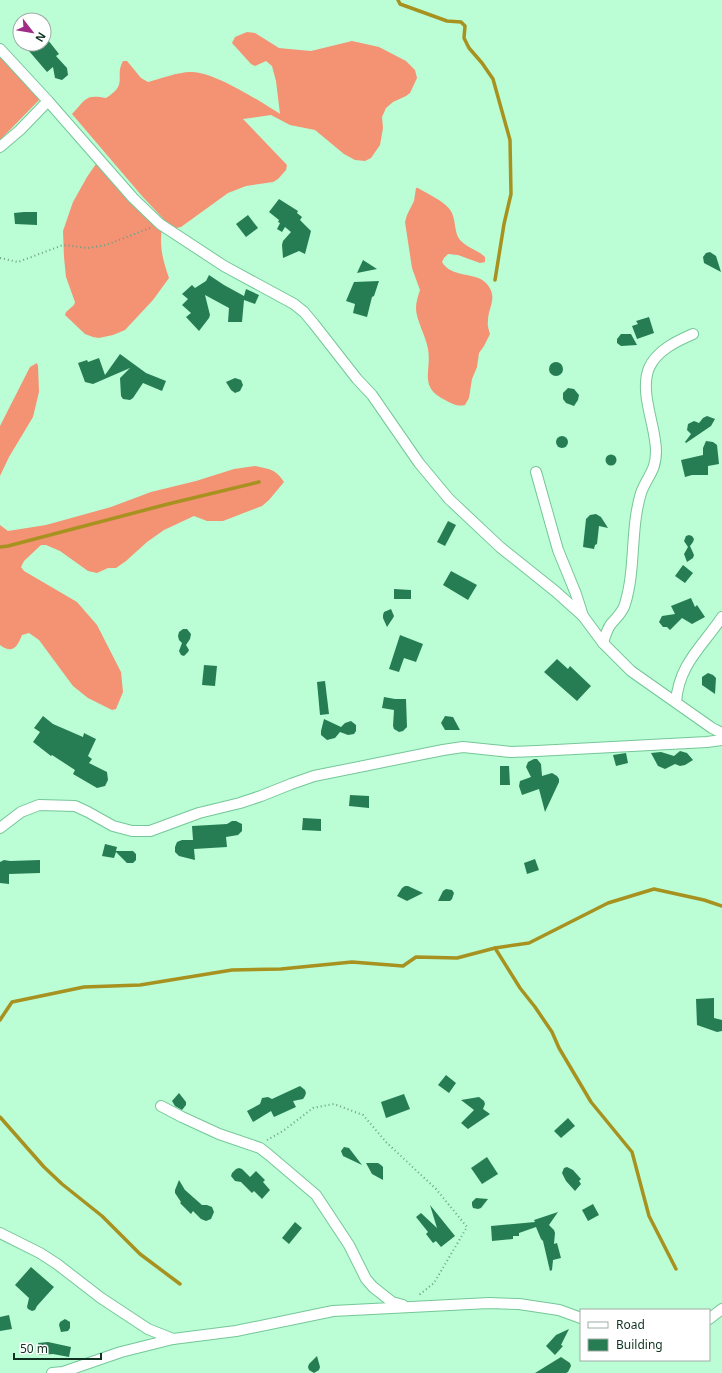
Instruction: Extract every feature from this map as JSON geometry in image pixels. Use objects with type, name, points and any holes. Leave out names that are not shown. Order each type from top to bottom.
[{"type":"street","points":[[2,51],[133,198],[160,224],[224,266],[289,301],[304,312],[357,379],[372,395],[419,463],[450,499],[500,547],[555,591],[583,616],[603,643],[631,671],[712,728],[722,733]]},
{"type":"street","points":[[0,147],[20,130],[48,101]]},
{"type":"street","points":[[603,643],[608,630],[622,611],[625,604],[640,495],[654,469],[656,462],[656,450],[646,394],[649,367],[656,358],[673,343],[693,334]]},
{"type":"street","points":[[536,472],[558,550],[576,594],[583,616]]},
{"type":"street","points":[[676,702],[677,690],[686,665],[722,617]]},
{"type":"street","points":[[0,828],[21,812],[40,806],[75,806],[113,826],[132,831],[150,831],[199,813],[261,796],[314,776],[443,750],[463,748],[511,752],[722,740]]},
{"type":"street","points":[[160,1106],[219,1134],[255,1146],[269,1154],[316,1195],[349,1246],[366,1279],[373,1287],[392,1302],[408,1307]]},
{"type":"street","points":[[0,1233],[40,1253],[57,1264],[101,1298],[148,1329],[173,1339]]},
{"type":"street","points":[[52,1373],[63,1372],[121,1352],[173,1339],[236,1331],[333,1311],[489,1303],[520,1304],[559,1310],[580,1318]]},
{"type":"street","points":[[710,1318],[722,1309]]},
{"type":"path","points":[[0,258],[18,262],[63,245],[88,248],[100,246],[160,224]]},
{"type":"path","points":[[255,1146],[283,1131],[313,1108],[334,1104],[362,1116],[386,1142],[436,1189],[467,1227],[434,1283],[408,1307]]},
{"type":"shaded area","points":[[247,32],[255,33],[279,48],[311,51],[352,41],[379,47],[406,61],[415,70],[417,78],[410,93],[393,102],[386,108],[382,117],[383,128],[380,145],[371,158],[365,161],[355,160],[344,154],[315,130],[290,125],[271,115],[243,119],[287,165],[286,170],[273,182],[246,186],[228,193],[181,227],[171,227],[142,196],[72,114],[86,99],[90,97],[106,98],[113,93],[119,84],[123,61],[127,61],[141,78],[148,82],[185,72],[211,76],[236,88],[280,114],[276,81],[272,66],[266,61],[255,66],[251,64],[232,43],[235,37]]},
{"type":"shaded area","points":[[0,51],[41,98],[0,140]]},
{"type":"shaded area","points":[[98,161],[162,228],[162,253],[169,278],[153,300],[125,330],[113,335],[99,338],[85,334],[65,315],[75,302],[66,277],[63,231],[73,202]]},
{"type":"shaded area","points":[[416,188],[442,202],[450,209],[460,240],[485,257],[485,262],[480,263],[458,255],[448,254],[442,262],[446,267],[457,273],[476,277],[482,280],[490,288],[492,293],[492,302],[488,316],[488,328],[490,334],[479,353],[469,398],[465,405],[457,405],[445,400],[432,390],[429,384],[428,349],[416,313],[416,304],[420,290],[412,268],[405,222],[414,201]]},
{"type":"shaded area","points":[[37,363],[39,392],[33,417],[9,457],[0,476],[0,426],[30,367]]},
{"type":"shaded area","points":[[255,466],[275,472],[284,482],[262,506],[223,521],[207,521],[194,516],[164,530],[116,568],[108,568],[97,573],[88,571],[60,551],[46,545],[41,545],[24,561],[21,567],[24,571],[77,602],[97,625],[121,672],[123,692],[116,709],[112,710],[88,698],[73,686],[39,640],[29,633],[22,635],[14,648],[8,649],[0,645],[0,525],[8,531],[46,525],[111,507],[151,492],[196,481],[234,469]]},
{"type":"building","points":[[52,45],[59,54],[56,56],[67,68],[68,75],[62,80],[55,78],[53,67],[47,72],[30,52],[52,52]]},
{"type":"building","points":[[279,199],[298,211],[297,213],[302,217],[300,220],[311,231],[305,254],[299,251],[283,258],[283,241],[291,232],[285,227],[282,232],[277,229],[280,223],[278,222],[279,220],[269,212]]},
{"type":"building","points":[[37,212],[37,225],[15,224],[14,213]]},
{"type":"building","points":[[248,215],[258,228],[246,237],[236,224]]},
{"type":"building","points":[[710,252],[716,256],[721,272],[704,263],[703,257],[706,253]]},
{"type":"building","points":[[363,260],[377,269],[357,273]]},
{"type":"building","points":[[209,275],[244,296],[246,289],[259,295],[255,304],[244,300],[242,322],[228,322],[229,308],[205,295],[210,315],[199,331],[186,317],[191,313],[182,305],[188,299],[182,294],[192,285],[195,288],[206,281]]},
{"type":"building","points":[[379,281],[374,296],[372,297],[367,317],[353,313],[355,304],[346,301],[354,282]]},
{"type":"building","points":[[649,317],[654,333],[637,339],[632,326],[638,324],[636,321]]},
{"type":"building","points":[[621,334],[631,334],[637,345],[621,346],[617,343],[617,339]]},
{"type":"building","points":[[120,354],[146,373],[166,381],[162,391],[143,383],[133,398],[130,400],[123,399],[121,396],[120,378],[130,368],[93,384],[85,382],[78,363],[87,360],[88,362],[99,358],[105,375]]},
{"type":"building","points":[[553,362],[559,362],[563,366],[563,372],[559,376],[553,376],[549,372],[549,366]]},
{"type":"building","points":[[235,378],[241,380],[243,385],[240,391],[235,393],[226,382]]},
{"type":"building","points":[[568,388],[574,389],[579,395],[574,406],[566,403],[563,399],[563,393]]},
{"type":"building","points":[[707,416],[715,419],[711,426],[686,443],[685,442],[691,434],[687,430],[688,424],[694,421],[699,423]]},
{"type":"building","points":[[560,436],[564,436],[568,442],[564,448],[560,448],[556,444],[556,440]]},
{"type":"building","points":[[706,441],[713,442],[717,445],[719,464],[708,466],[708,475],[692,475],[685,477],[681,460],[703,455],[703,448]]},
{"type":"building","points":[[609,455],[613,455],[615,456],[615,464],[609,465],[606,462],[606,458]]},
{"type":"building","points":[[596,514],[601,517],[608,528],[599,526],[597,544],[595,545],[594,549],[583,547],[586,519],[590,515]]},
{"type":"building","points":[[448,521],[456,525],[445,546],[437,542]]},
{"type":"building","points":[[689,535],[694,539],[690,546],[694,555],[693,558],[687,562],[684,554],[688,547],[684,541],[686,536]]},
{"type":"building","points":[[683,565],[693,573],[685,583],[675,576]]},
{"type":"building","points":[[451,571],[477,585],[468,600],[443,585]]},
{"type":"building","points":[[394,589],[411,590],[411,599],[394,599]]},
{"type":"building","points":[[691,598],[695,607],[697,605],[705,617],[692,624],[682,618],[670,630],[667,627],[663,627],[659,622],[662,616],[675,614],[671,606]]},
{"type":"building","points":[[391,609],[394,616],[387,627],[383,615],[384,612]]},
{"type":"building","points":[[183,629],[187,629],[191,634],[186,645],[189,650],[184,656],[181,655],[179,651],[182,643],[178,636],[179,632]]},
{"type":"building","points":[[400,635],[423,644],[416,662],[404,658],[399,672],[389,669]]},
{"type":"building","points":[[557,659],[568,669],[570,666],[591,686],[577,701],[544,672]]},
{"type":"building","points":[[204,665],[217,666],[215,686],[202,685]]},
{"type":"building","points":[[708,673],[716,678],[715,694],[702,685],[702,677]]},
{"type":"building","points":[[325,681],[329,714],[320,715],[317,682]]},
{"type":"building","points":[[384,697],[406,699],[407,727],[403,731],[399,732],[394,729],[394,710],[382,708]]},
{"type":"building","points":[[43,716],[53,724],[83,737],[84,733],[96,739],[88,756],[92,759],[89,763],[107,772],[108,780],[105,786],[97,788],[73,774],[75,770],[52,755],[51,756],[33,742],[40,732],[34,728]]},
{"type":"building","points":[[445,716],[453,717],[460,730],[445,730],[441,723]]},
{"type":"building","points":[[324,719],[341,727],[345,723],[351,721],[356,725],[356,731],[354,734],[348,735],[340,732],[335,738],[327,740],[321,735]]},
{"type":"building","points":[[680,751],[687,753],[693,760],[685,765],[680,766],[675,764],[665,769],[658,766],[651,753],[661,752],[674,756]]},
{"type":"building","points":[[626,753],[628,763],[616,766],[613,755]]},
{"type":"building","points":[[537,759],[541,764],[542,776],[552,773],[559,779],[545,812],[539,789],[522,795],[519,786],[520,781],[531,777],[526,767],[528,762]]},
{"type":"building","points":[[500,766],[509,766],[510,785],[500,785]]},
{"type":"building","points":[[350,795],[369,796],[369,808],[349,806]]},
{"type":"building","points":[[303,818],[321,819],[321,831],[302,830]]},
{"type":"building","points":[[232,821],[242,824],[242,831],[238,835],[226,837],[227,847],[194,849],[195,860],[179,856],[175,852],[177,842],[182,840],[193,840],[192,826],[227,824]]},
{"type":"building","points":[[105,844],[117,847],[116,851],[133,851],[136,854],[136,860],[133,863],[127,863],[116,852],[114,858],[102,856]]},
{"type":"building","points":[[535,859],[539,870],[527,874],[524,863]]},
{"type":"building","points":[[4,860],[40,860],[40,873],[9,874],[9,884],[0,883],[0,862]]},
{"type":"building","points":[[405,886],[423,893],[407,901],[397,896]]},
{"type":"building","points":[[446,889],[452,890],[454,893],[452,899],[450,901],[438,901],[443,891]]},
{"type":"building","points":[[714,998],[714,1018],[722,1020],[722,1031],[717,1032],[697,1025],[696,999]]},
{"type":"building","points":[[446,1075],[456,1083],[449,1093],[438,1085]]},
{"type":"building","points":[[300,1086],[306,1093],[303,1099],[293,1101],[296,1107],[274,1117],[271,1111],[253,1122],[247,1111],[260,1104],[262,1098],[268,1097],[272,1099]]},
{"type":"building","points":[[179,1093],[186,1102],[186,1105],[182,1110],[175,1106],[172,1101]]},
{"type":"building","points":[[404,1094],[410,1109],[386,1118],[381,1102]]},
{"type":"building","points":[[479,1097],[485,1104],[483,1109],[490,1114],[468,1129],[461,1123],[474,1110],[461,1100]]},
{"type":"building","points":[[568,1118],[575,1126],[561,1138],[554,1131]]},
{"type":"building","points":[[344,1147],[349,1148],[362,1165],[343,1156],[341,1151]]},
{"type":"building","points":[[487,1157],[498,1174],[482,1184],[471,1168]]},
{"type":"building","points":[[366,1163],[378,1163],[383,1167],[383,1180],[372,1174]]},
{"type":"building","points":[[567,1167],[573,1170],[581,1179],[579,1181],[581,1184],[575,1191],[566,1181],[562,1173],[564,1168]]},
{"type":"building","points":[[239,1168],[250,1177],[256,1171],[265,1180],[263,1182],[270,1190],[262,1199],[254,1191],[252,1193],[241,1182],[235,1181],[231,1176],[236,1169]]},
{"type":"building","points":[[179,1180],[185,1190],[202,1205],[212,1207],[214,1212],[211,1219],[206,1221],[201,1219],[193,1211],[191,1214],[180,1203],[181,1202],[175,1193]]},
{"type":"building","points":[[476,1198],[488,1199],[481,1208],[478,1209],[473,1208],[472,1205],[472,1202]]},
{"type":"building","points":[[593,1204],[599,1215],[588,1221],[582,1210]]},
{"type":"building","points":[[430,1205],[455,1236],[441,1247],[436,1241],[433,1243],[426,1234],[428,1232],[416,1217],[421,1213],[437,1228]]},
{"type":"building","points":[[558,1212],[549,1225],[554,1230],[554,1244],[557,1243],[561,1258],[553,1260],[552,1270],[550,1271],[543,1241],[536,1227],[519,1233],[519,1236],[513,1236],[513,1239],[492,1241],[491,1226],[535,1222],[534,1220]]},
{"type":"building","points":[[295,1222],[302,1228],[289,1244],[282,1238]]},
{"type":"building","points":[[31,1267],[54,1287],[35,1310],[32,1311],[27,1307],[29,1298],[15,1285]]},
{"type":"building","points":[[9,1315],[12,1329],[0,1331],[0,1317]]},
{"type":"building","points":[[65,1319],[70,1322],[70,1328],[68,1331],[61,1332],[59,1325],[60,1322]]},
{"type":"building","points":[[569,1329],[561,1345],[563,1346],[555,1355],[546,1346],[556,1335]]},
{"type":"building","points":[[48,1342],[71,1347],[69,1357],[53,1354],[39,1355],[38,1343]]},
{"type":"building","points":[[317,1356],[320,1367],[319,1370],[314,1373],[309,1370],[308,1367]]},
{"type":"building","points":[[561,1357],[570,1363],[571,1366],[568,1372],[535,1373]]},
{"type":"waterway","points":[[398,0],[400,4],[447,21],[461,22],[465,26],[464,38],[469,48],[493,79],[510,140],[511,194],[504,224],[495,280]]},
{"type":"waterway","points":[[0,547],[259,482]]},
{"type":"waterway","points":[[0,1020],[12,1002],[84,987],[140,985],[232,970],[281,969],[352,962],[403,966],[416,957],[457,958],[495,948],[529,943],[608,903],[654,889],[704,900],[722,906]]},
{"type":"waterway","points":[[495,948],[520,988],[552,1032],[559,1048],[591,1102],[632,1152],[649,1216],[676,1269]]},
{"type":"waterway","points":[[0,1117],[44,1167],[62,1184],[102,1216],[140,1254],[180,1284]]}]
